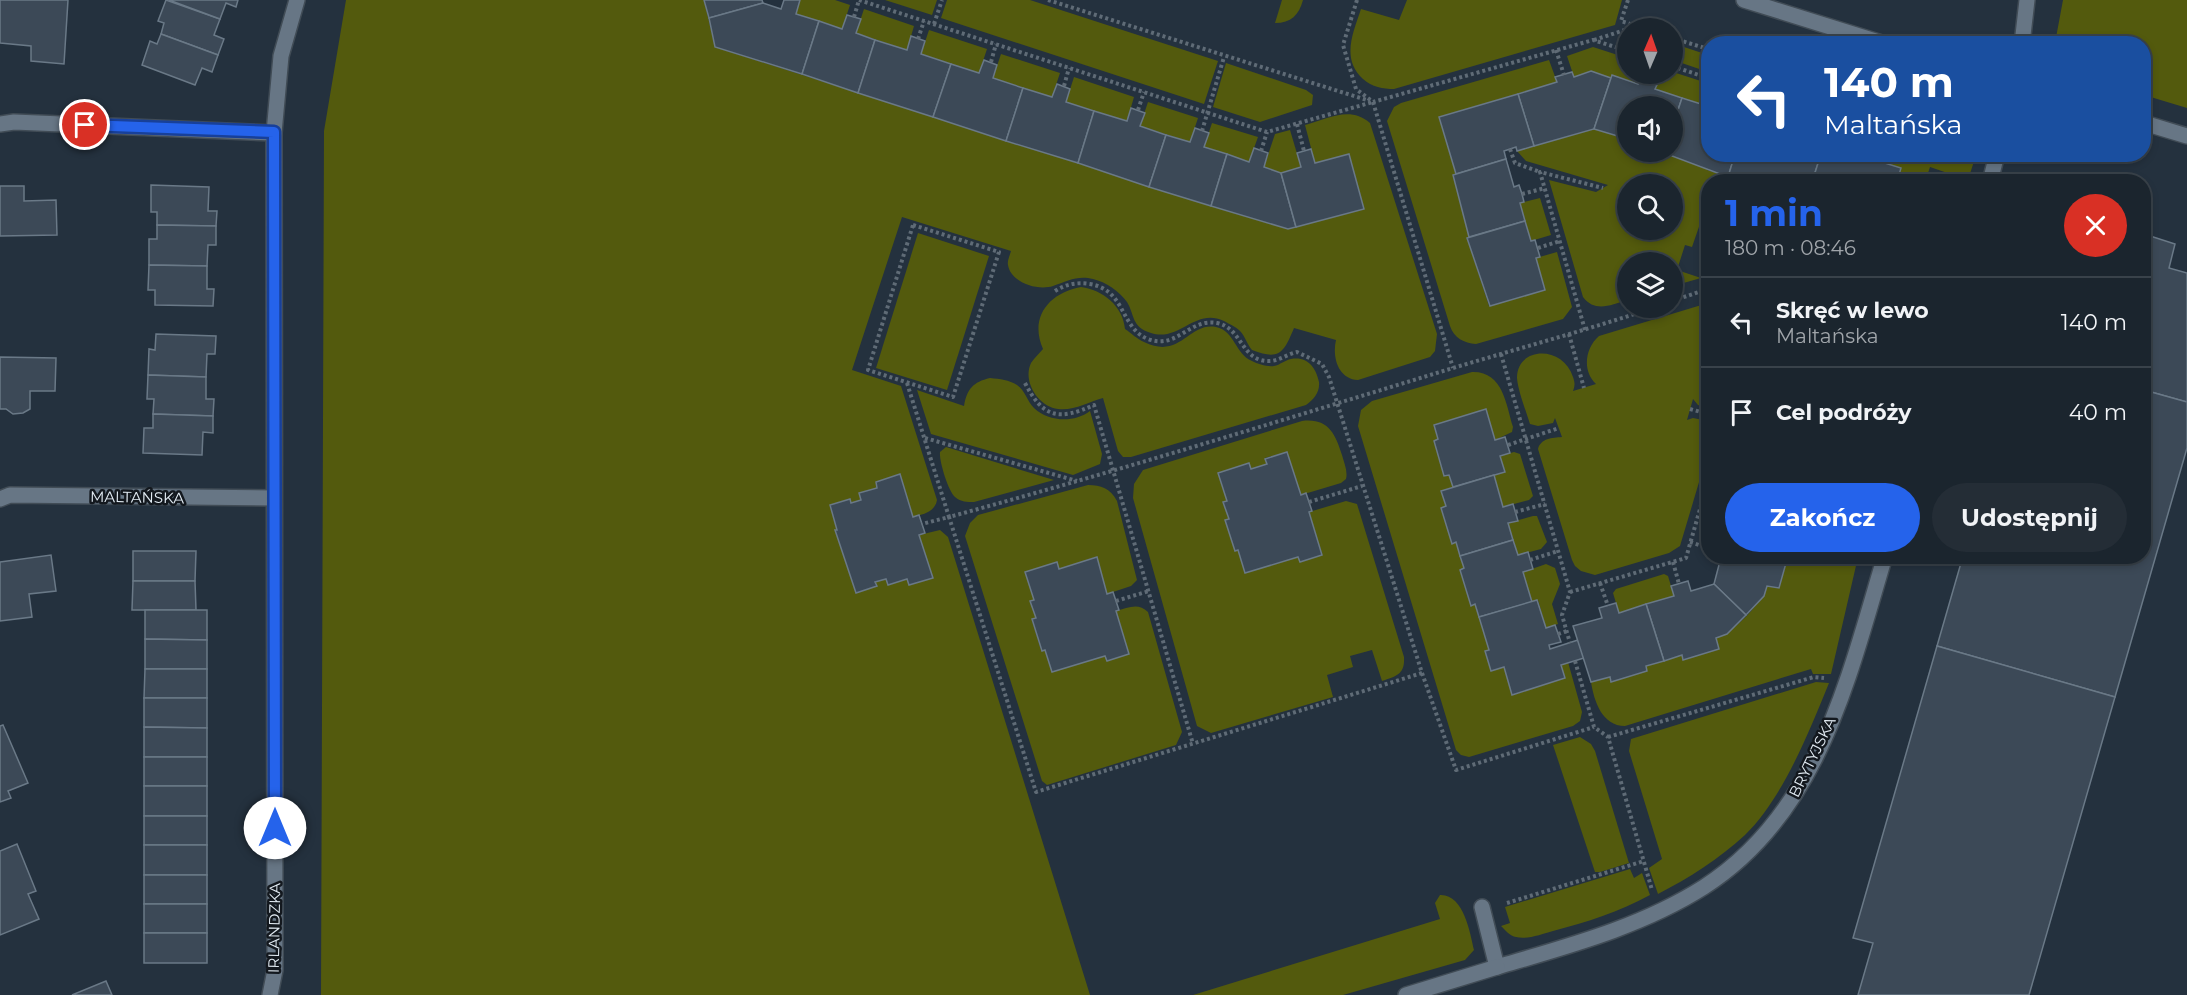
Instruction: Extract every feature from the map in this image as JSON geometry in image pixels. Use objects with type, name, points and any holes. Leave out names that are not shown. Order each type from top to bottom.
[{"type":"street","name":"IRLANDZKA","points":[[270,995],[275,970],[274,132],[281,56],[297,0]]},
{"type":"street","points":[[1744,0],[1859,36]]},
{"type":"street","points":[[2023,36],[2027,0]]},
{"type":"street","points":[[0,124],[14,122],[274,132]]},
{"type":"street","points":[[2151,125],[2187,136]]},
{"type":"street","name":"MALTAŃSKA","points":[[0,499],[10,495],[274,498]]},
{"type":"street","name":"BRYTYJSKA","points":[[1406,995],[1579,943],[1658,912],[1704,886],[1734,864],[1782,816],[1805,779],[1847,681],[1883,564]]},
{"type":"street","points":[[1482,906],[1497,967]]},
{"type":"path","points":[[854,17],[859,0],[1267,132],[1617,32]]},
{"type":"path","points":[[934,24],[942,0]]},
{"type":"path","points":[[1048,0],[1373,102]]},
{"type":"path","points":[[1357,0],[1343,45],[1356,89],[1373,102],[1453,368]]},
{"type":"path","points":[[1622,18],[1628,0]]},
{"type":"path","points":[[918,39],[924,21]]},
{"type":"path","points":[[1593,40],[1617,48]]},
{"type":"path","points":[[1683,41],[1701,47]]},
{"type":"path","points":[[990,62],[996,44]]},
{"type":"path","points":[[1556,50],[1564,75]]},
{"type":"path","points":[[1202,131],[1224,57]]},
{"type":"path","points":[[1064,86],[1069,68]]},
{"type":"path","points":[[1683,70],[1701,76]]},
{"type":"path","points":[[1138,110],[1144,92]]},
{"type":"path","points":[[1297,124],[1304,151]]},
{"type":"path","points":[[1261,151],[1267,132]]},
{"type":"path","points":[[1510,149],[1515,163],[1540,172],[1603,188]]},
{"type":"path","points":[[1540,172],[1585,330]]},
{"type":"path","points":[[1522,194],[1545,188]]},
{"type":"path","points":[[913,225],[999,252],[953,397],[906,382],[868,370],[913,225]]},
{"type":"path","points":[[1538,248],[1560,242]]},
{"type":"path","points":[[1055,291],[1064,285],[1085,283],[1107,290],[1115,298],[1136,332],[1151,341],[1175,339],[1196,325],[1206,322],[1220,324],[1237,335],[1244,349],[1256,358],[1272,361],[1297,352],[1322,364],[1329,377],[1422,673],[1456,770],[1594,727]]},
{"type":"path","points":[[1683,297],[1701,291]]},
{"type":"path","points":[[922,524],[1078,482],[1622,318]]},
{"type":"path","points":[[1569,334],[1584,387]]},
{"type":"path","points":[[1501,354],[1570,592],[1562,615],[1570,643]]},
{"type":"path","points":[[906,382],[1036,792],[1422,673]]},
{"type":"path","points":[[1025,383],[1035,402],[1048,411],[1068,414],[1094,405],[1193,744]]},
{"type":"path","points":[[1690,409],[1701,412]]},
{"type":"path","points":[[1508,445],[1558,428]]},
{"type":"path","points":[[924,437],[1078,482]]},
{"type":"path","points":[[1309,502],[1362,486]]},
{"type":"path","points":[[1515,512],[1545,504]]},
{"type":"path","points":[[1570,592],[1686,558],[1701,505]]},
{"type":"path","points":[[1690,542],[1701,546]]},
{"type":"path","points":[[1530,560],[1558,552]]},
{"type":"path","points":[[1673,562],[1679,584]]},
{"type":"path","points":[[1600,583],[1608,606]]},
{"type":"path","points":[[1116,601],[1149,591]]},
{"type":"path","points":[[1558,634],[1567,631]]},
{"type":"path","points":[[1575,661],[1594,727],[1608,737],[1646,870]]},
{"type":"path","points":[[1608,737],[1814,677]]},
{"type":"path","points":[[1487,926],[1505,921],[1500,905],[1644,861]]},
{"type":"green space","points":[[346,0],[704,0],[715,47],[1288,229],[1363,209],[1349,154],[1315,163],[1305,125],[1346,114],[1362,118],[1370,123],[1437,334],[1435,351],[1430,357],[1358,380],[1346,376],[1338,366],[1335,353],[1336,340],[1294,328],[1284,348],[1280,352],[1269,355],[1252,350],[1238,329],[1214,318],[1204,318],[1171,333],[1151,333],[1137,324],[1124,298],[1103,282],[1082,278],[1047,287],[1026,284],[1014,277],[1010,271],[1008,260],[1011,251],[902,217],[852,370],[901,386],[937,500],[931,510],[913,517],[899,474],[876,482],[877,488],[859,493],[861,500],[851,503],[849,499],[830,505],[836,531],[857,593],[876,586],[875,582],[886,579],[889,585],[907,579],[909,585],[932,578],[919,535],[940,530],[948,537],[1090,995],[321,995],[324,131]]},
{"type":"green space","points":[[800,0],[835,0],[850,5],[842,29],[796,14]]},
{"type":"green space","points":[[885,0],[937,0],[932,15]]},
{"type":"green space","points":[[947,0],[1030,0],[1218,61],[1204,104],[941,18]]},
{"type":"green space","points":[[1282,0],[1303,0],[1294,17],[1286,22],[1275,23]]},
{"type":"green space","points":[[1407,0],[1622,0],[1615,25],[1394,89],[1374,86],[1363,79],[1352,63],[1352,36],[1361,9],[1399,20]]},
{"type":"green space","points":[[2063,0],[2187,0],[2187,108],[2151,97],[2151,36],[2056,36]]},
{"type":"green space","points":[[864,9],[914,26],[907,50],[856,33]]},
{"type":"green space","points":[[929,30],[987,49],[979,73],[921,54]]},
{"type":"green space","points":[[1593,47],[1617,55],[1617,77],[1612,75],[1611,78],[1591,71],[1574,77],[1567,56]]},
{"type":"green space","points":[[1683,47],[1701,53],[1701,70],[1683,63]]},
{"type":"green space","points":[[1001,54],[1060,73],[1052,97],[993,78]]},
{"type":"green space","points":[[1549,60],[1557,82],[1439,117],[1456,174],[1453,175],[1469,237],[1467,238],[1489,306],[1545,290],[1536,258],[1557,252],[1572,307],[1563,319],[1476,344],[1467,342],[1457,337],[1450,326],[1387,121],[1394,107],[1401,103]]},
{"type":"green space","points":[[1226,63],[1306,90],[1313,95],[1312,105],[1260,122],[1213,107]]},
{"type":"green space","points":[[1683,75],[1701,81],[1701,104],[1683,98],[1683,96],[1655,89],[1657,84],[1683,84]]},
{"type":"green space","points":[[1074,77],[1134,97],[1127,121],[1066,102]]},
{"type":"green space","points":[[1148,102],[1198,118],[1190,142],[1140,126]]},
{"type":"green space","points":[[1212,123],[1258,137],[1249,162],[1204,147]]},
{"type":"green space","points":[[1594,129],[1617,136],[1617,162],[1683,162],[1683,157],[1720,174],[1701,174],[1701,221],[1692,247],[1685,245],[1683,252],[1617,252],[1617,303],[1598,306],[1583,297],[1549,180],[1596,192],[1608,185],[1526,161],[1517,151]]},
{"type":"green space","points":[[1290,130],[1301,167],[1281,173],[1264,167],[1275,134]]},
{"type":"green space","points":[[1870,162],[1974,162],[1970,174],[1950,174],[1930,167],[1928,174],[1887,174]]},
{"type":"green space","points":[[1540,198],[1551,235],[1531,241],[1520,203]]},
{"type":"green space","points":[[918,233],[989,256],[947,390],[876,368]]},
{"type":"green space","points":[[1683,272],[1701,278],[1683,283]]},
{"type":"green space","points":[[1081,287],[1097,292],[1110,300],[1120,313],[1125,329],[1144,342],[1167,347],[1198,330],[1216,327],[1227,333],[1246,358],[1257,363],[1271,366],[1291,359],[1306,361],[1313,367],[1318,377],[1317,392],[1306,405],[1131,457],[1123,457],[1118,451],[1103,398],[1075,407],[1058,409],[1044,404],[1039,399],[1029,378],[1031,363],[1043,349],[1039,327],[1040,317],[1045,308],[1060,295]]},
{"type":"green space","points":[[1701,305],[1701,406],[1693,399],[1687,420],[1693,418],[1701,420],[1701,476],[1680,546],[1669,553],[1595,575],[1581,571],[1572,560],[1538,449],[1544,441],[1562,437],[1555,418],[1553,423],[1538,426],[1530,424],[1517,378],[1519,367],[1524,360],[1532,355],[1541,354],[1560,359],[1568,367],[1574,381],[1573,391],[1596,384],[1587,366],[1588,353],[1599,336],[1658,318],[1683,318],[1683,311]]},
{"type":"green space","points":[[1472,372],[1490,377],[1502,390],[1513,427],[1512,432],[1495,440],[1486,409],[1434,425],[1438,439],[1434,441],[1444,476],[1449,475],[1453,487],[1442,491],[1446,506],[1441,508],[1452,544],[1456,542],[1464,568],[1460,570],[1471,606],[1475,604],[1489,650],[1485,652],[1491,670],[1504,667],[1513,695],[1565,678],[1561,665],[1568,662],[1582,712],[1580,721],[1573,726],[1469,757],[1461,755],[1456,750],[1358,426],[1361,410],[1372,401]]},
{"type":"green space","points":[[990,378],[1017,385],[1034,408],[1047,416],[1069,419],[1077,418],[1090,411],[1102,454],[1100,464],[1073,475],[931,434],[917,390],[964,406],[972,387]]},
{"type":"green space","points":[[1302,421],[1318,422],[1333,434],[1345,464],[1346,479],[1341,483],[1301,495],[1287,452],[1265,458],[1267,464],[1251,469],[1249,464],[1218,473],[1227,501],[1223,502],[1229,519],[1226,520],[1238,550],[1298,557],[1300,562],[1322,554],[1309,512],[1346,501],[1357,504],[1404,657],[1403,667],[1396,676],[1382,681],[1372,650],[1350,656],[1353,667],[1327,675],[1333,697],[1211,733],[1197,726],[1133,498],[1134,484],[1143,470]]},
{"type":"green space","points":[[946,447],[1054,480],[974,502],[962,501],[952,494],[944,476],[940,452]]},
{"type":"green space","points":[[1514,452],[1520,454],[1533,496],[1529,500],[1503,507],[1494,475],[1505,472],[1500,456]]},
{"type":"green space","points":[[1088,485],[1105,488],[1117,501],[1137,580],[1131,586],[1107,594],[1096,557],[1059,569],[1056,563],[1026,572],[1034,600],[1031,601],[1036,618],[1032,620],[1041,650],[1105,656],[1107,661],[1129,654],[1116,611],[1133,607],[1144,609],[1148,612],[1182,732],[1176,745],[1047,785],[1042,781],[965,536],[970,523],[978,515]]},
{"type":"green space","points":[[1537,516],[1547,542],[1541,549],[1518,555],[1508,523]]},
{"type":"green space","points":[[1546,564],[1555,568],[1560,584],[1552,604],[1558,624],[1546,628],[1538,600],[1532,602],[1523,572]]},
{"type":"green space","points":[[1786,564],[1856,564],[1831,674],[1813,674],[1811,669],[1625,726],[1610,722],[1600,711],[1591,682],[1610,677],[1611,681],[1647,671],[1646,666],[1682,655],[1683,660],[1719,649],[1716,638],[1731,630],[1746,616],[1767,586],[1779,588]]},
{"type":"green space","points":[[1664,574],[1668,576],[1674,596],[1619,613],[1613,593],[1616,589]]},
{"type":"green space","points":[[1816,682],[1829,683],[1794,763],[1759,820],[1735,844],[1714,860],[1658,894],[1649,868],[1662,859],[1629,751],[1631,739]]},
{"type":"green space","points":[[1580,737],[1591,744],[1595,751],[1629,863],[1600,872],[1595,872],[1553,745]]},
{"type":"green space","points":[[1630,869],[1634,878],[1642,873],[1650,895],[1627,907],[1530,937],[1514,936],[1501,926],[1510,923],[1505,907]]},
{"type":"green space","points":[[1440,895],[1448,896],[1455,901],[1464,916],[1474,950],[1465,960],[1343,995],[1193,995],[1440,919],[1435,903]]},
{"type":"building","points":[[0,0],[68,0],[64,64],[31,61],[31,46],[0,43]]},
{"type":"building","points":[[166,0],[220,19],[214,35],[224,39],[218,55],[161,34],[164,23],[158,21]]},
{"type":"building","points":[[169,0],[238,0],[236,7],[226,3],[220,19]]},
{"type":"building","points":[[704,0],[762,0],[763,3],[709,18]]},
{"type":"building","points":[[784,0],[800,0],[796,14],[819,21],[802,74],[715,47],[709,18],[763,3],[781,9]]},
{"type":"building","points":[[847,15],[861,19],[856,33],[875,40],[858,93],[802,74],[819,21],[842,29]]},
{"type":"building","points":[[161,34],[218,55],[212,72],[202,68],[195,85],[142,65],[150,41],[157,44]]},
{"type":"building","points":[[911,36],[925,41],[921,54],[951,64],[933,117],[858,93],[875,40],[907,50]]},
{"type":"building","points":[[984,60],[997,65],[993,78],[1023,88],[1006,141],[933,117],[951,64],[979,73]]},
{"type":"building","points":[[1591,71],[1611,78],[1594,129],[1534,146],[1518,94],[1557,82],[1555,77],[1572,72],[1574,77]]},
{"type":"building","points":[[1612,75],[1617,77],[1617,84],[1654,84],[1657,85],[1655,89],[1676,96],[1617,96],[1617,136],[1594,129]]},
{"type":"building","points":[[1057,84],[1070,89],[1066,102],[1094,111],[1078,163],[1006,141],[1023,88],[1052,97]]},
{"type":"building","points":[[1518,94],[1534,146],[1517,151],[1516,147],[1504,151],[1506,159],[1456,174],[1439,117]]},
{"type":"building","points":[[1683,98],[1701,104],[1701,162],[1733,162],[1729,174],[1720,174],[1683,160]]},
{"type":"building","points":[[1131,108],[1145,113],[1140,126],[1166,135],[1149,187],[1078,163],[1094,111],[1127,121]]},
{"type":"building","points":[[1195,128],[1209,133],[1204,147],[1227,154],[1211,206],[1149,187],[1166,135],[1190,142]]},
{"type":"building","points":[[1254,148],[1268,153],[1264,167],[1281,173],[1296,227],[1288,229],[1211,206],[1227,154],[1249,162]]},
{"type":"building","points":[[1311,149],[1315,163],[1349,154],[1364,209],[1296,227],[1281,173],[1301,167],[1297,153]]},
{"type":"building","points":[[1506,159],[1514,187],[1519,185],[1522,194],[1524,202],[1520,203],[1525,221],[1469,237],[1453,175]]},
{"type":"building","points":[[1733,162],[1818,162],[1815,174],[1729,174]]},
{"type":"building","points":[[1818,162],[1882,162],[1901,168],[1899,174],[1815,174]]},
{"type":"building","points":[[151,185],[209,187],[208,211],[217,211],[216,226],[157,225],[157,212],[151,212]]},
{"type":"building","points":[[0,186],[24,186],[24,201],[56,200],[57,235],[0,236]]},
{"type":"building","points":[[1525,221],[1531,241],[1535,240],[1540,257],[1536,258],[1545,290],[1490,306],[1467,238]]},
{"type":"building","points":[[157,225],[216,226],[216,245],[208,245],[207,266],[149,265],[149,239],[157,239]]},
{"type":"building","points":[[2151,236],[2175,244],[2169,268],[2187,273],[2187,402],[2151,392]]},
{"type":"building","points":[[149,265],[207,266],[207,289],[214,289],[213,306],[155,305],[155,290],[148,290]]},
{"type":"building","points":[[156,334],[216,336],[215,354],[207,354],[206,377],[148,375],[149,349],[155,350]]},
{"type":"building","points":[[0,357],[56,358],[55,391],[30,391],[30,409],[23,413],[13,414],[6,409],[0,409]]},
{"type":"building","points":[[148,375],[206,377],[206,399],[214,399],[213,416],[153,414],[154,399],[147,399]]},
{"type":"building","points":[[2151,392],[2187,402],[2187,448],[2115,697],[1937,646],[1961,564],[2151,564]]},
{"type":"building","points":[[1486,409],[1495,440],[1505,437],[1510,453],[1500,456],[1505,472],[1453,487],[1449,475],[1444,476],[1434,441],[1438,439],[1434,425]]},
{"type":"building","points":[[153,414],[213,416],[213,433],[203,432],[202,455],[143,453],[144,428],[153,428]]},
{"type":"building","points":[[1287,452],[1301,495],[1306,493],[1312,511],[1309,512],[1322,555],[1300,562],[1298,557],[1245,573],[1225,520],[1229,519],[1223,502],[1227,501],[1218,473],[1249,463],[1251,469],[1267,464],[1265,459]]},
{"type":"building","points":[[900,474],[913,517],[919,515],[925,533],[919,535],[933,578],[909,585],[907,579],[888,585],[886,579],[875,582],[877,586],[856,593],[835,530],[837,530],[830,505],[850,499],[851,503],[861,500],[859,493],[877,488],[876,482]]},
{"type":"building","points":[[1494,475],[1503,507],[1513,504],[1518,521],[1508,523],[1513,540],[1460,556],[1456,542],[1452,544],[1441,508],[1446,506],[1441,491]]},
{"type":"building","points":[[1513,540],[1518,555],[1528,552],[1533,569],[1523,572],[1532,602],[1479,617],[1475,604],[1471,606],[1460,570],[1464,568],[1460,556]]},
{"type":"building","points":[[133,551],[196,551],[195,581],[133,581]]},
{"type":"building","points":[[51,555],[56,591],[29,594],[32,617],[0,621],[0,562]]},
{"type":"building","points":[[1097,557],[1107,594],[1113,592],[1119,610],[1116,611],[1129,654],[1107,661],[1105,656],[1052,672],[1045,650],[1042,651],[1032,619],[1036,618],[1030,601],[1034,600],[1025,572],[1057,562],[1059,569]]},
{"type":"building","points":[[1719,564],[1786,564],[1779,588],[1767,586],[1764,596],[1746,615],[1714,584]]},
{"type":"building","points":[[133,581],[195,581],[196,610],[132,610]]},
{"type":"building","points":[[1688,581],[1691,591],[1714,584],[1746,615],[1727,634],[1716,638],[1719,649],[1683,660],[1682,655],[1664,661],[1646,604],[1674,596],[1671,586]]},
{"type":"building","points":[[1537,600],[1546,628],[1555,625],[1561,642],[1549,645],[1550,649],[1578,640],[1584,658],[1561,665],[1565,678],[1512,695],[1504,667],[1491,671],[1485,651],[1489,650],[1479,617]]},
{"type":"building","points":[[1616,603],[1619,613],[1646,604],[1664,661],[1646,666],[1647,671],[1611,682],[1610,677],[1591,682],[1573,626],[1602,618],[1599,608]]},
{"type":"building","points":[[145,610],[207,610],[207,640],[145,639]]},
{"type":"building","points":[[145,639],[207,640],[207,669],[145,669]]},
{"type":"building","points":[[1937,646],[2115,697],[2029,995],[1858,995],[1873,943],[1853,938]]},
{"type":"building","points":[[145,669],[207,669],[207,698],[144,698]]},
{"type":"building","points":[[144,698],[207,698],[207,728],[144,727]]},
{"type":"building","points":[[3,725],[28,783],[8,791],[11,798],[0,802],[0,726]]},
{"type":"building","points":[[144,727],[207,728],[207,757],[144,757]]},
{"type":"building","points":[[144,757],[207,757],[207,786],[144,786]]},
{"type":"building","points":[[144,786],[207,786],[207,816],[144,816]]},
{"type":"building","points":[[144,816],[207,816],[207,845],[144,845]]},
{"type":"building","points":[[17,844],[36,891],[28,894],[39,919],[0,935],[0,851]]},
{"type":"building","points":[[144,845],[207,845],[207,875],[144,875]]},
{"type":"building","points":[[144,875],[207,875],[207,904],[144,904]]},
{"type":"building","points":[[144,904],[207,904],[207,933],[144,933]]},
{"type":"building","points":[[144,933],[207,933],[207,963],[144,963]]},
{"type":"building","points":[[106,981],[112,995],[72,995]]},
{"type":"route","points":[[85,125],[274,132],[275,828]]}]
